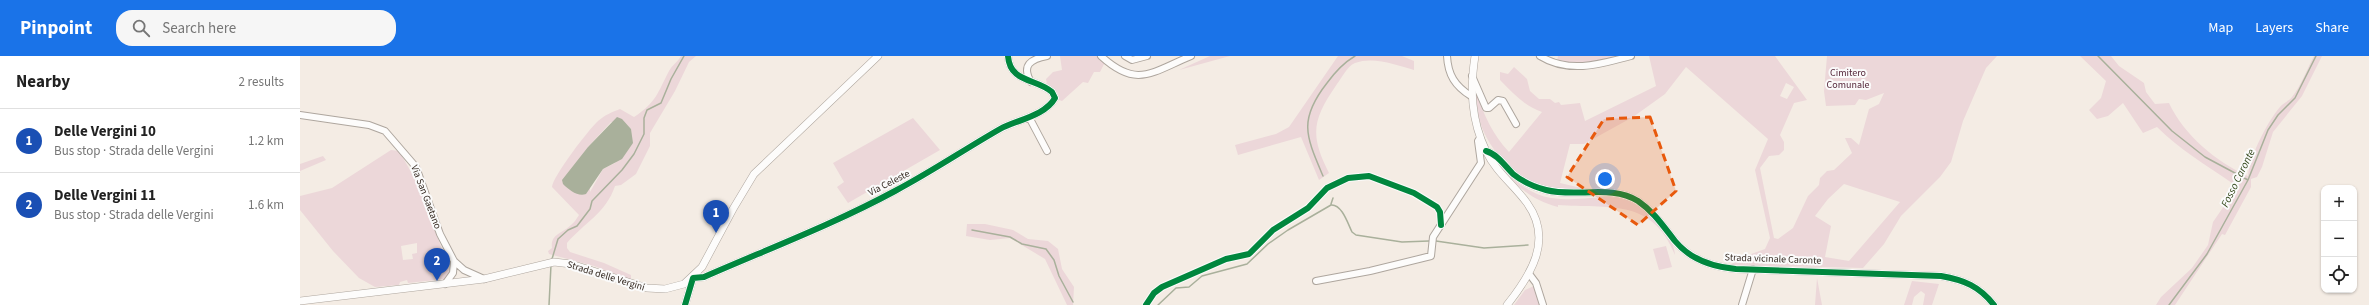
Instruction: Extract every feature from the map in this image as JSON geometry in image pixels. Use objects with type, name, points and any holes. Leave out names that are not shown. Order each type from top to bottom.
[{"type":"main road","name":"Strada delle Vergini","points":[[300,301],[484,279],[514,273],[548,263],[560,262],[577,266],[639,287],[656,290],[679,286],[693,278],[705,263],[733,209],[754,174],[878,56]]},
{"type":"main road","points":[[1475,56],[1471,96],[1480,138],[1497,169],[1526,202],[1536,221],[1538,248],[1534,267],[1530,275],[1507,305]]},
{"type":"street","points":[[1008,56],[1013,72],[1022,79],[1030,82]]},
{"type":"street","points":[[1030,82],[1027,70],[1028,63],[1032,59],[1047,56]]},
{"type":"street","points":[[1103,56],[1123,73],[1139,76],[1191,56]]},
{"type":"street","points":[[1125,56],[1132,60],[1147,56]]},
{"type":"street","points":[[1447,56],[1449,74],[1453,81],[1471,96]]},
{"type":"street","points":[[1540,56],[1552,62],[1584,66],[1631,56]]},
{"type":"street","points":[[1472,76],[1486,108],[1489,108],[1498,100],[1503,101],[1516,124]]},
{"type":"street","name":"Via Celeste","points":[[693,278],[704,277],[874,202],[916,180],[1000,129],[1029,117],[1048,106],[1055,96],[1047,88],[1030,82]]},
{"type":"street","name":"Via San Gaetano","points":[[300,115],[369,125],[385,131],[416,167],[440,234],[454,262],[464,270],[484,279]]},
{"type":"street","points":[[1029,117],[1047,151]]},
{"type":"street","points":[[1316,281],[1376,270],[1431,256],[1433,237],[1481,163],[1478,141],[1480,138]]},
{"type":"street","name":"Strada vicinale Caronte","points":[[1486,151],[1491,153],[1514,175],[1538,188],[1567,194],[1614,193],[1627,196],[1648,209],[1666,228],[1678,244],[1697,259],[1724,268],[1941,276],[1961,279],[1976,287],[1994,305]]},
{"type":"street","name":"Via San Gaetano","points":[[454,262],[454,273]]},
{"type":"street","points":[[1742,305],[1752,269]]},
{"type":"street","points":[[461,282],[464,270]]},
{"type":"street","points":[[445,284],[454,273],[461,282]]},
{"type":"street","points":[[1530,275],[1538,288],[1544,305]]},
{"type":"street","points":[[685,305],[693,278]]},
{"type":"highlighted area","points":[[1650,117],[1676,191],[1638,225],[1567,177],[1604,119]]},
{"type":"green space","points":[[681,56],[696,56],[689,62],[675,91],[650,133],[650,146],[636,174],[621,185],[615,186],[611,195],[600,211],[567,243],[567,248],[570,252],[604,263],[631,275],[631,280],[594,266],[549,254],[548,251],[552,248],[552,243],[555,237],[568,228],[579,215],[552,187],[558,173],[587,133],[603,117],[620,109],[634,117],[647,107],[656,97],[670,69]],"holes":[[[611,122],[627,125],[631,129],[615,163],[603,169],[590,192],[588,147]]]},
{"type":"green space","points":[[1060,56],[1101,56],[1106,60],[1100,72],[1094,72],[1088,83],[1083,82],[1062,101],[1059,100],[1058,93],[1047,84],[1046,79],[1053,72],[1062,70]]},
{"type":"green space","points":[[1210,56],[1230,56],[1179,70]]},
{"type":"green space","points":[[1338,56],[1402,56],[1414,61],[1414,70],[1385,62],[1369,60],[1355,63],[1347,69],[1323,107],[1316,127],[1318,148],[1329,173],[1319,180],[1301,137],[1238,155],[1235,145],[1276,134],[1289,127]]},
{"type":"green space","points":[[1558,56],[1623,56],[1582,63],[1557,61]]},
{"type":"green space","name":"Cimitero Comunale","points":[[1649,56],[1775,56],[1807,100],[1794,103],[1780,135],[1784,142],[1784,150],[1779,155],[1769,156],[1760,168],[1774,238],[1778,239],[1793,228],[1808,196],[1819,185],[1820,178],[1827,171],[1834,170],[1852,153],[1845,138],[1851,138],[1859,145],[1869,109],[1879,104],[1884,93],[1866,100],[1859,99],[1855,105],[1826,106],[1824,91],[1827,56],[1997,56],[1986,68],[1963,121],[1951,162],[1940,177],[1901,216],[1884,244],[1863,268],[1730,265],[1743,257],[1765,249],[1770,238],[1755,170],[1768,139],[1686,67],[1665,94],[1633,117],[1584,144],[1570,144],[1560,183],[1590,190],[1548,188],[1535,184],[1523,177],[1501,158],[1492,146],[1480,121],[1477,107],[1476,93],[1482,109],[1498,139],[1509,152],[1542,112],[1524,103],[1514,94],[1500,80],[1500,72],[1508,74],[1514,67],[1527,79],[1530,91],[1539,99],[1550,99],[1555,103],[1559,102],[1561,105],[1580,103],[1585,121],[1656,86]],"holes":[[[1786,83],[1794,87],[1787,99],[1780,96]],[[1844,184],[1900,202],[1849,261],[1825,257],[1831,226],[1815,216],[1828,199]]]},
{"type":"green space","points":[[2080,56],[2111,56],[2119,66],[2144,83],[2146,92],[2155,104],[2169,103],[2183,126],[2202,146],[2224,163],[2248,176],[2255,150],[2270,122],[2280,107],[2295,93],[2314,56],[2322,56],[2302,96],[2273,132],[2262,167],[2257,177],[2251,179],[2251,187],[2225,235],[2222,234],[2175,305],[2156,305],[2161,297],[2192,268],[2208,245],[2213,222],[2235,190],[2232,183],[2184,150],[2157,127],[2143,133],[2123,103],[2108,116],[2097,119],[2089,110],[2101,98],[2106,81]]},
{"type":"green space","points":[[913,118],[940,150],[848,203],[837,187],[844,182],[833,163]]},
{"type":"green space","points":[[391,150],[399,151],[418,184],[450,271],[445,279],[408,283],[407,280],[400,282],[399,285],[375,287],[359,278],[333,251],[300,210],[300,196],[332,188]],"holes":[[[417,243],[417,253],[412,254],[413,259],[403,260],[401,246]]]},
{"type":"green space","points":[[323,156],[326,160],[300,171],[300,164]]},
{"type":"green space","points":[[1503,171],[1526,188],[1551,198],[1582,199],[1608,197],[1619,198],[1631,202],[1644,211],[1670,238],[1675,255],[1665,236],[1654,223],[1641,215],[1627,210],[1611,207],[1558,205],[1558,207],[1534,198],[1516,184]]},
{"type":"green space","points":[[967,224],[985,224],[1013,230],[1028,239],[1048,241],[1058,249],[1062,269],[1074,287],[1073,305],[1067,305],[1045,259],[1010,238],[990,240],[966,236]]},
{"type":"green space","points":[[1666,246],[1672,267],[1659,270],[1653,249]]},
{"type":"green space","points":[[1817,278],[1822,305],[1815,305]]},
{"type":"green space","points":[[1912,281],[1939,284],[1932,305],[1923,305],[1925,294],[1921,291],[1914,297],[1912,305],[1904,305]]},
{"type":"green space","points":[[1534,286],[1540,305],[1514,305],[1525,290]]},
{"type":"shaded area","points":[[617,117],[622,119],[631,129],[633,143],[622,159],[603,169],[586,194],[580,195],[568,189],[563,184],[562,180],[588,147]]},
{"type":"waterway","points":[[552,259],[558,239],[568,230],[577,226],[590,209],[592,201],[622,170],[634,154],[644,134],[644,118],[647,110],[661,103],[671,79],[684,56]]},
{"type":"waterway","points":[[1323,176],[1309,139],[1309,118],[1318,96],[1330,79],[1336,71],[1355,56]]},
{"type":"waterway","points":[[2098,56],[2172,131],[2205,157],[2248,180]]},
{"type":"waterway","name":"Fosso Caronte","points":[[2169,305],[2207,254],[2248,180],[2268,130],[2278,115],[2295,98],[2316,56]]},
{"type":"waterway","points":[[1331,204],[1333,198]]},
{"type":"waterway","points":[[1158,305],[1176,288],[1189,287],[1202,276],[1247,264],[1268,244],[1288,230],[1331,205],[1335,206],[1341,211],[1352,232],[1356,235],[1402,242],[1429,241]]},
{"type":"waterway","points":[[972,230],[1010,237],[1022,244],[1046,249],[1054,260],[1059,276],[1073,302]]},
{"type":"waterway","points":[[1436,241],[1484,248],[1528,245]]},
{"type":"waterway","points":[[549,305],[551,265]]},
{"type":"cycle path","points":[[685,305],[693,278],[704,277],[801,236],[872,203],[908,184],[1000,129],[1030,117],[1044,109],[1055,98],[1052,92],[1039,84],[1019,76],[1013,71],[1008,56]]},
{"type":"cycle path","points":[[1486,151],[1497,157],[1517,177],[1525,182],[1546,190],[1569,193],[1616,193],[1628,196],[1638,201],[1654,215],[1681,247],[1702,261],[1711,264],[1736,269],[1941,276],[1970,285],[1983,293],[1994,305]]},
{"type":"cycle path","points":[[1146,305],[1154,293],[1162,287],[1226,259],[1249,254],[1273,230],[1308,208],[1327,188],[1348,178],[1369,176],[1414,193],[1437,207],[1440,212],[1441,225]]},
{"type":"place","name":"Delle Vergini 10","points":[[716,233]]},
{"type":"place","name":"Delle Vergini 11","points":[[437,281]]}]
